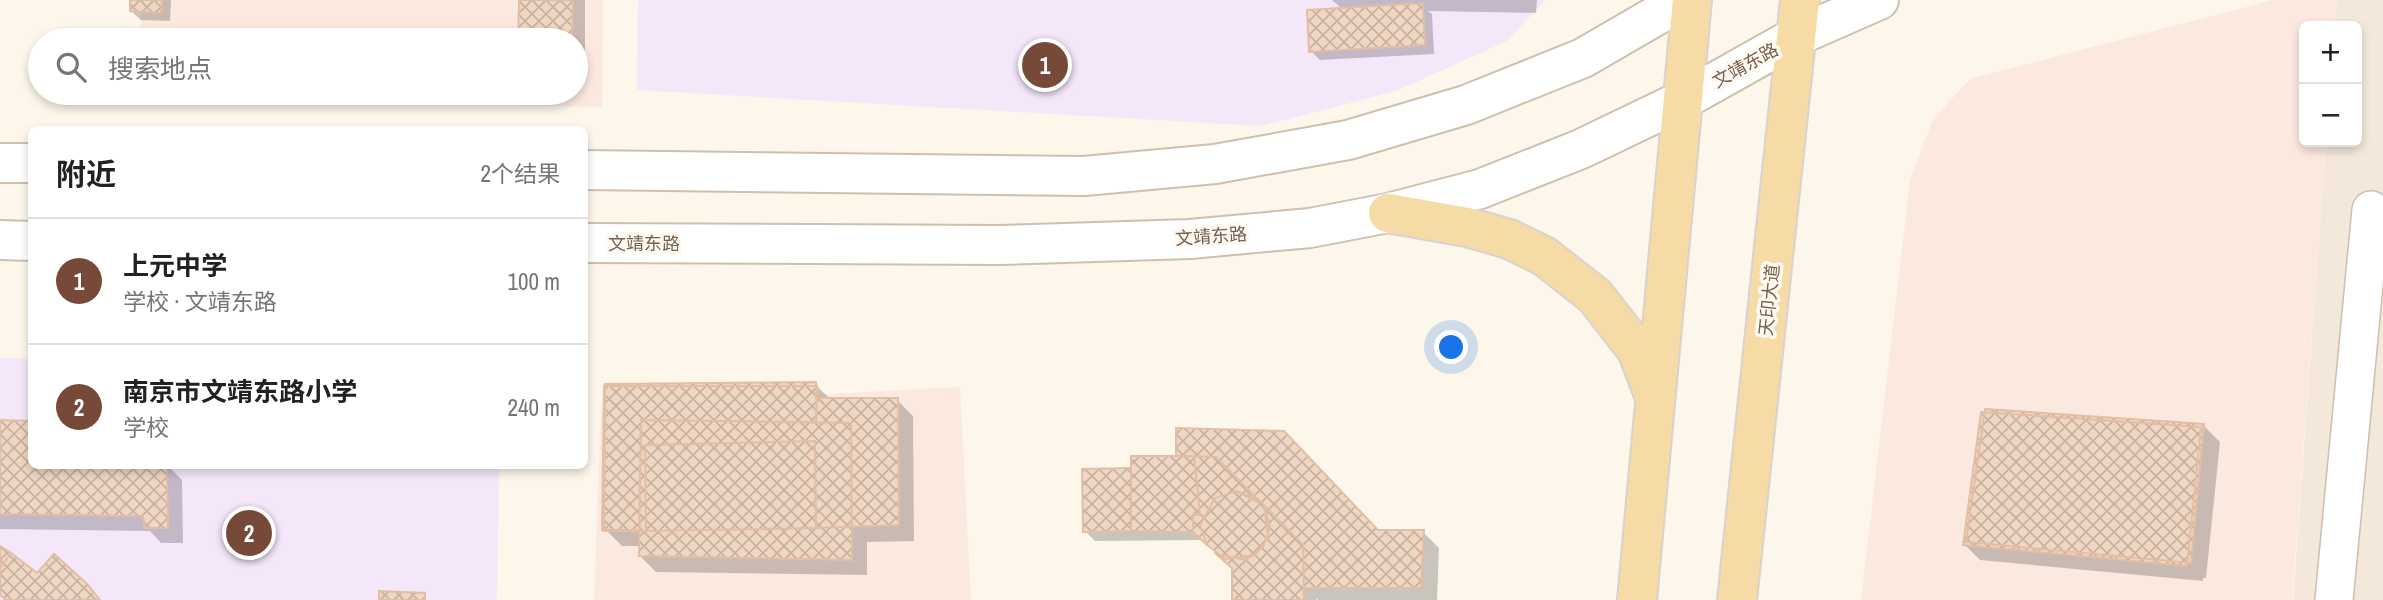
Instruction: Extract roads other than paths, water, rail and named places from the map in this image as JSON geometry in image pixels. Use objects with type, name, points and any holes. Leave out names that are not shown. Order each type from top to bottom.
[{"type":"main road","points":[[588,170],[1084,176],[1215,164],[1348,141],[1466,105],[1583,58],[1683,0]]},
{"type":"main road","points":[[1637,600],[1692,0]]},
{"type":"main road","name":"文靖东路","points":[[588,243],[1000,245],[1189,239],[1310,228],[1388,213],[1480,188],[1581,149],[1683,100],[1799,18],[1879,0]]},
{"type":"main road","name":"天印大道","points":[[1737,600],[1799,18]]},
{"type":"main road","points":[[0,163],[28,163]]},
{"type":"main road","points":[[1388,213],[1467,227],[1509,239],[1544,256],[1595,296],[1637,350],[1655,398]]},
{"type":"main road","points":[[0,240],[28,241]]},
{"type":"street","points":[[2334,600],[2371,210]]},
{"type":"place","name":"上元中学","points":[[1045,65]]},
{"type":"place","name":"南京市文靖东路小学","points":[[249,533]]}]
